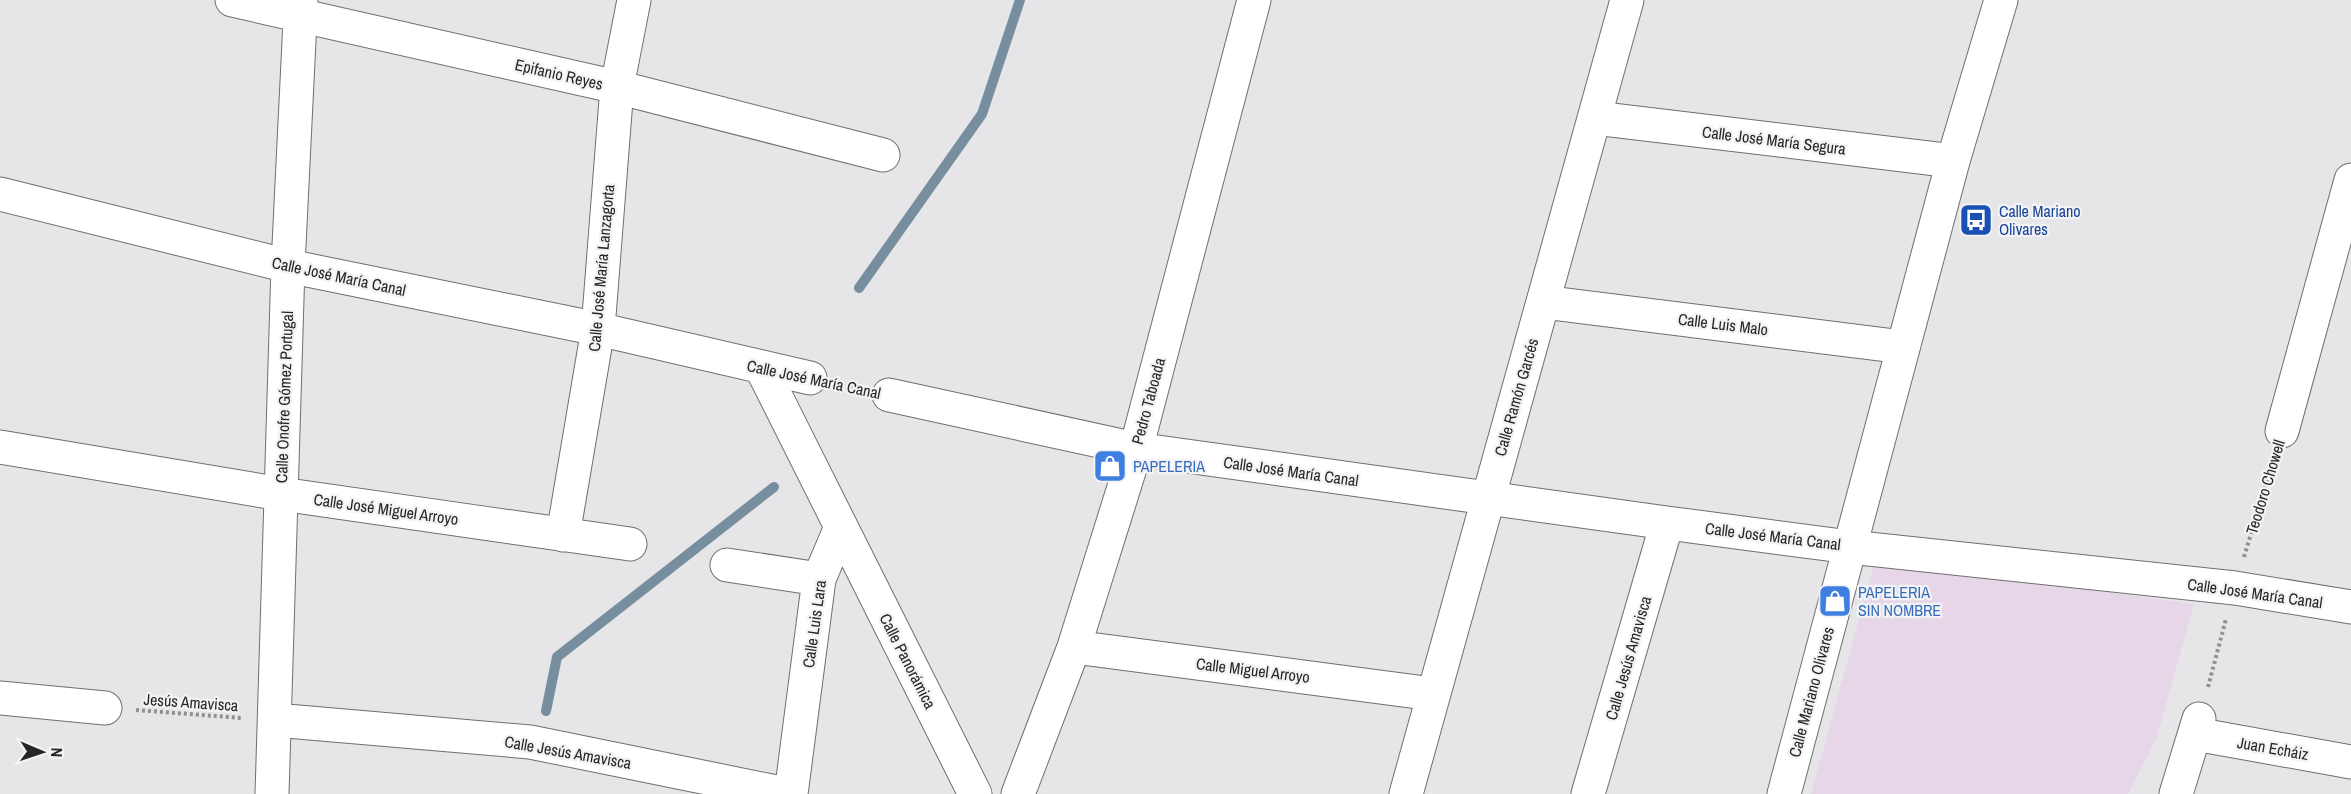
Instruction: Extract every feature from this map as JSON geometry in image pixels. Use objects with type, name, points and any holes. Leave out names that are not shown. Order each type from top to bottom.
[{"type":"street","name":"Epifanio Reyes","points":[[232,0],[301,8],[883,155]]},
{"type":"street","name":"Calle José María Lanzagorta","points":[[563,535],[598,329],[616,87],[634,0]]},
{"type":"street","name":"Pedro Taboada","points":[[1018,794],[1074,647],[1136,449],[1254,0]]},
{"type":"street","name":"Calle Ramón Garcés","points":[[1406,794],[1628,0]]},
{"type":"street","name":"Calle Mariano Olivares","points":[[1784,794],[1953,161],[2001,0]]},
{"type":"street","name":"Calle Onofre Gómez Portugal","points":[[272,794],[288,266],[301,8]]},
{"type":"street","name":"Calle José María Segura","points":[[1595,118],[1953,161]]},
{"type":"street","name":"Teodoro Chowell","points":[[2282,432],[2351,180]]},
{"type":"street","name":"Calle José María Canal","points":[[0,194],[288,266],[598,329],[810,378]]},
{"type":"street","name":"Calle Luis Malo","points":[[1543,302],[1904,347]]},
{"type":"street","points":[[761,367],[841,527]]},
{"type":"street","name":"Calle José María Canal","points":[[888,395],[1136,449],[1667,523],[1850,546],[2235,588],[2351,607]]},
{"type":"street","name":"Calle José Miguel Arroyo","points":[[0,447],[281,494],[630,544]]},
{"type":"street","name":"Calle Jesús Amavisca","points":[[1588,794],[1667,523]]},
{"type":"street","name":"Calle Luis Lara","points":[[792,794],[819,579],[841,527]]},
{"type":"street","name":"Calle Panorámica","points":[[841,527],[975,794]]},
{"type":"street","points":[[728,566],[819,579]]},
{"type":"street","name":"Calle Miguel Arroyo","points":[[1074,647],[1433,694]]},
{"type":"street","points":[[0,698],[105,708]]},
{"type":"street","name":"Calle Jesús Amavisca","points":[[275,720],[530,742],[786,794]]},
{"type":"street","points":[[2176,794],[2197,727]]},
{"type":"street","name":"Juan Echáiz","points":[[2197,727],[2351,762]]},
{"type":"path","name":"Calle José María Canal","points":[[810,378],[888,395]]},
{"type":"path","name":"Teodoro Chowell","points":[[2197,727],[2235,588],[2282,432]]},
{"type":"path","name":"Jesús Amavisca","points":[[105,708],[275,720]]},
{"type":"shaded area","points":[[1875,561],[2194,604],[2157,737],[2128,794],[1811,794]]},
{"type":"waterway","points":[[859,288],[982,114],[1020,0]]},
{"type":"waterway","points":[[546,711],[557,657],[774,487]]},
{"type":"place","name":"Calle Mariano Olivares","points":[[1976,220]]},
{"type":"place","name":"PAPELERIA","points":[[1110,466]]},
{"type":"place","name":"PAPELERIA SIN NOMBRE","points":[[1835,601]]}]
